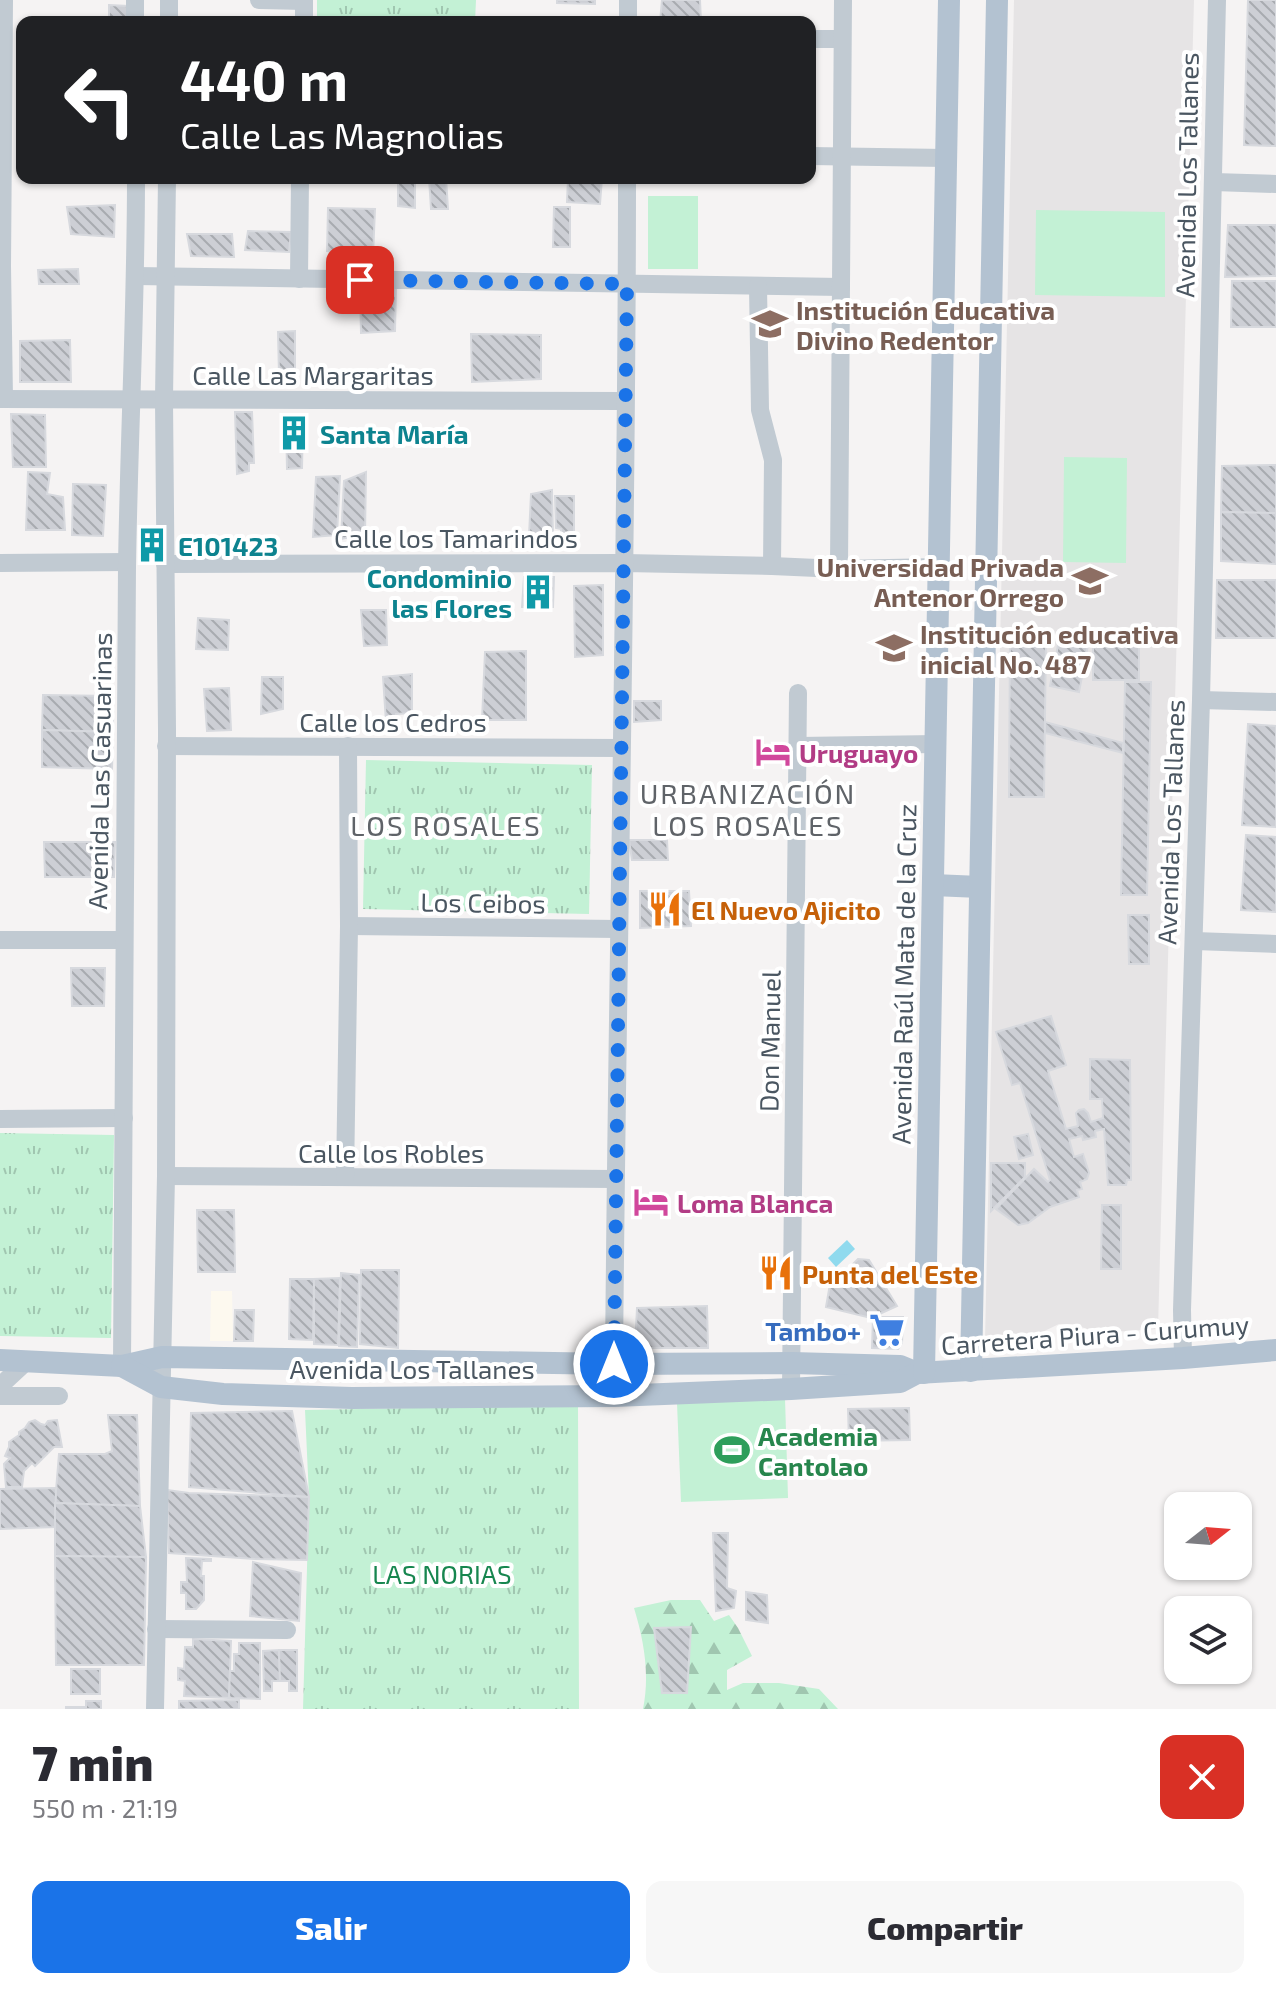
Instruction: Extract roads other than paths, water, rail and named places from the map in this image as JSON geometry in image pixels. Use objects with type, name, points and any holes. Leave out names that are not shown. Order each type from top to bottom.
[{"type":"main road","name":"Avenida Raúl Mata de la Cruz","points":[[910,1374],[933,885],[949,0]]},
{"type":"main road","points":[[971,1371],[997,0]]},
{"type":"main road","points":[[933,885],[980,887]]},
{"type":"main road","name":"Carretera Piura - Curumuy","points":[[910,1374],[1276,1350]]},
{"type":"main road","name":"Avenida Los Tallanes","points":[[0,1360],[122,1366],[162,1357],[614,1364],[792,1363],[910,1374]]},
{"type":"main road","name":"Avenida Los Tallanes","points":[[122,1366],[161,1387],[223,1394],[352,1398],[614,1396],[791,1389],[910,1374]]},
{"type":"street","points":[[2,399],[4,0]]},
{"type":"street","points":[[259,0],[304,0]]},
{"type":"street","points":[[839,569],[843,0]]},
{"type":"street","name":"Avenida Los Tallanes","points":[[1183,1358],[1217,0]]},
{"type":"street","points":[[816,39],[842,39]]},
{"type":"street","points":[[816,156],[946,158]]},
{"type":"street","points":[[1214,182],[1276,184]]},
{"type":"street","name":"Avenida Las Casuarinas","points":[[122,1366],[127,562],[136,184]]},
{"type":"street","points":[[155,1709],[166,1176],[164,400],[167,184]]},
{"type":"street","points":[[299,279],[300,184]]},
{"type":"street","points":[[614,1364],[627,184]]},
{"type":"street","points":[[136,276],[841,287]]},
{"type":"street","points":[[758,286],[760,410],[773,460],[772,566]]},
{"type":"street","name":"Calle Las Margaritas","points":[[2,399],[625,401]]},
{"type":"street","points":[[0,563],[127,562]]},
{"type":"street","name":"Calle los Tamarindos","points":[[165,564],[625,563],[839,569],[939,567]]},
{"type":"street","name":"Don Manuel","points":[[791,1389],[798,693]]},
{"type":"street","points":[[1201,700],[1276,702]]},
{"type":"street","points":[[799,746],[936,744]]},
{"type":"street","name":"Calle los Cedros","points":[[166,746],[620,748]]},
{"type":"street","points":[[345,1177],[348,746]]},
{"type":"street","name":"Los Ceibos","points":[[349,926],[618,929]]},
{"type":"street","points":[[0,940],[123,940]]},
{"type":"street","points":[[1195,941],[1276,944]]},
{"type":"street","points":[[0,1119],[124,1118]]},
{"type":"street","name":"Calle los Robles","points":[[166,1176],[615,1179]]},
{"type":"street","points":[[0,1386],[27,1361]]},
{"type":"street","points":[[0,1396],[59,1396]]},
{"type":"street","points":[[156,1629],[287,1630]]},
{"type":"water","points":[[847,1240],[855,1249],[836,1267],[828,1258]]},
{"type":"place","name":"Institución Educativa Divino Redentor","points":[[770,324]]},
{"type":"place","name":"Santa María","points":[[294,433]]},
{"type":"place","name":"E101423","points":[[152,545]]},
{"type":"place","name":"Universidad Privada Antenor Orrego","points":[[1090,581]]},
{"type":"place","name":"Condominio las Flores","points":[[538,592]]},
{"type":"place","name":"Institución educativa inicial No. 487","points":[[894,648]]},
{"type":"place","name":"Uruguayo","points":[[773,752]]},
{"type":"place","name":"El Nuevo Ajicito","points":[[665,909]]},
{"type":"place","name":"Loma Blanca","points":[[651,1202]]},
{"type":"place","name":"Punta del Este","points":[[776,1273]]},
{"type":"place","name":"Tambo+","points":[[887,1330]]},
{"type":"place","name":"Academia Cantolao","points":[[732,1450]]},
{"type":"district","name":"URBANIZACIÓN LOS ROSALES","points":[[748,809]]},
{"type":"district","name":"LOS ROSALES","points":[[446,825]]},
{"type":"park label","name":"LAS NORIAS","points":[[442,1573]]}]
